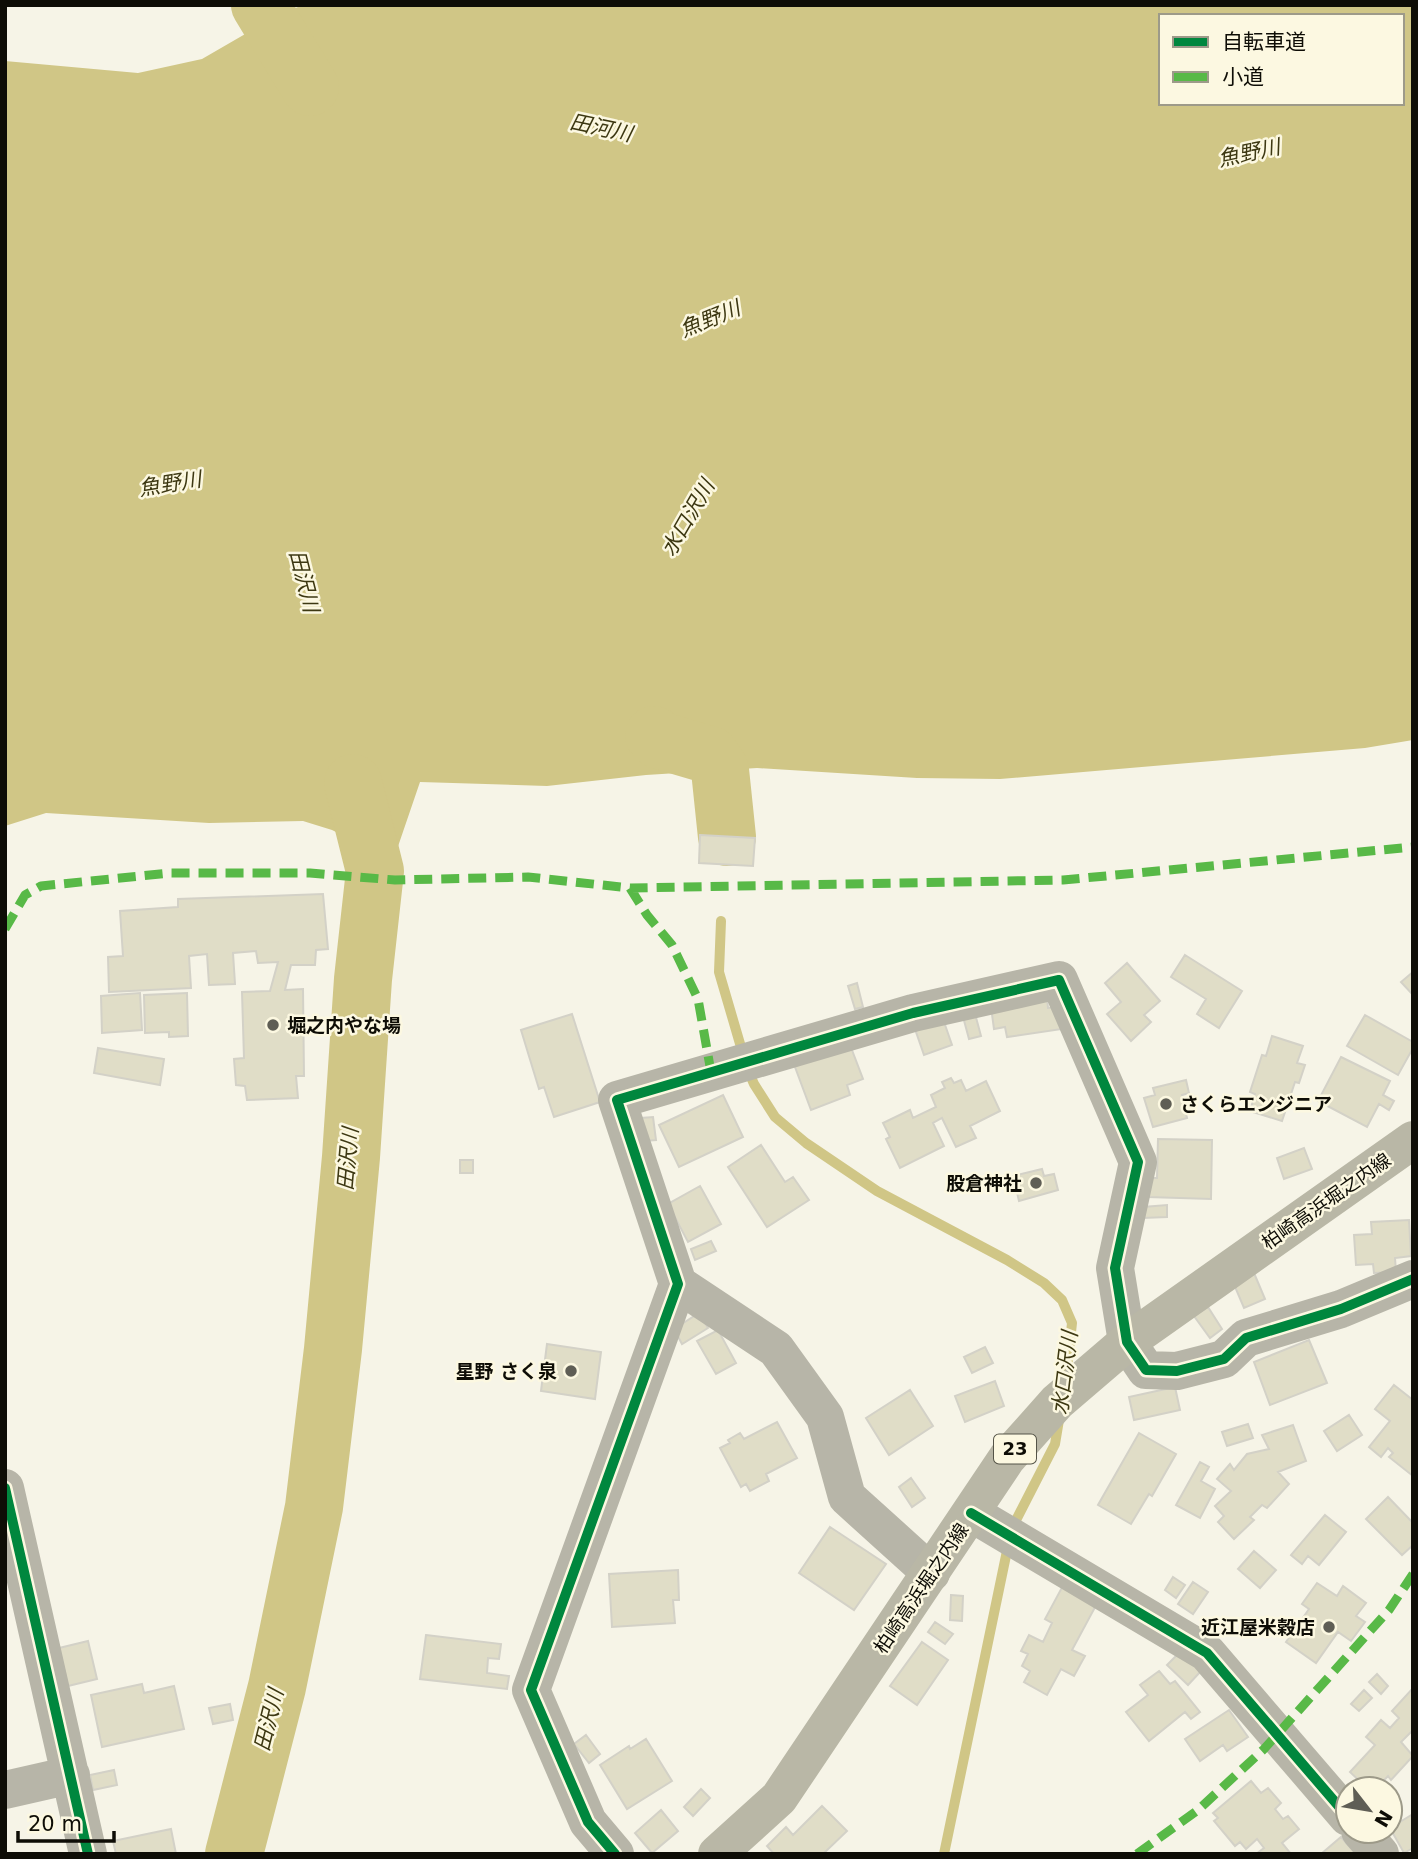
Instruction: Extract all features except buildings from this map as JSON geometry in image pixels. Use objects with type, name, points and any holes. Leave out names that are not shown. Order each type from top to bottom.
[{"type":"main road","name":"柏崎高浜堀之内線","points":[[717,1854],[779,1798],[1007,1458],[1057,1402],[1126,1342],[1413,1140]]},
{"type":"street","points":[[931,1573],[847,1497],[825,1417],[776,1349],[678,1284],[617,1100],[914,1013],[1059,980],[1138,1162],[1115,1268],[1126,1342],[1146,1370],[1177,1371],[1224,1359],[1246,1338],[1341,1309],[1413,1279]]},
{"type":"street","points":[[615,1854],[588,1822],[531,1690],[678,1284]]},
{"type":"street","points":[[5,1488],[88,1854]]},
{"type":"street","points":[[971,1513],[1207,1653],[1334,1801]]},
{"type":"street","points":[[5,1790],[71,1775]]},
{"type":"water","name":"魚野川","points":[[303,5],[1413,5],[1413,740],[1365,748],[1000,779],[917,778],[757,768],[646,775],[547,786],[420,782],[393,861],[359,860],[348,838],[303,821],[209,823],[46,813],[5,826],[5,61],[138,73],[202,59],[278,15]]},
{"type":"waterway","name":"田河川","points":[[260,5],[310,87]]},
{"type":"waterway","name":"水口沢川","points":[[654,735],[659,740],[710,755],[720,770],[727,837]]},
{"type":"waterway","name":"田沢川","points":[[234,1854],[277,1687],[314,1507],[333,1349],[351,1157],[363,979],[375,871],[353,783]]},
{"type":"waterway","name":"水口沢川","points":[[721,921],[719,972],[743,1054]]},
{"type":"waterway","name":"水口沢川","points":[[747,1068],[775,1117],[806,1143],[877,1191],[1007,1260],[1044,1283],[1062,1300],[1072,1323],[1066,1378]]},
{"type":"waterway","name":"水口沢川","points":[[1012,1528],[1055,1444],[1059,1420]]},
{"type":"waterway","name":"水口沢川","points":[[944,1854],[1008,1546]]},
{"type":"marked path","points":[[5,929],[25,895],[41,886],[170,873],[310,873],[395,880],[528,877],[630,888],[1063,880],[1413,847]]},
{"type":"marked path","points":[[630,888],[647,915],[672,945],[698,999],[711,1072]]},
{"type":"marked path","points":[[1137,1854],[1198,1810],[1264,1749],[1389,1610],[1413,1574]]},
{"type":"cycle path","points":[[615,1854],[588,1822],[531,1690],[678,1284],[617,1100],[913,1013],[1059,980],[1138,1162],[1115,1268],[1127,1342],[1146,1370],[1177,1371],[1224,1359],[1246,1338],[1341,1309],[1413,1279]]},
{"type":"cycle path","points":[[5,1488],[88,1854]]},
{"type":"cycle path","points":[[971,1513],[1207,1653],[1334,1801]]},
{"type":"place","name":"堀之内やな場","points":[[273,1025]]},
{"type":"place","name":"さくらエンジニア","points":[[1166,1104]]},
{"type":"place","name":"股倉神社","points":[[1036,1183]]},
{"type":"place","name":"星野 さく泉","points":[[571,1371]]},
{"type":"place","name":"近江屋米穀店","points":[[1329,1627]]}]
